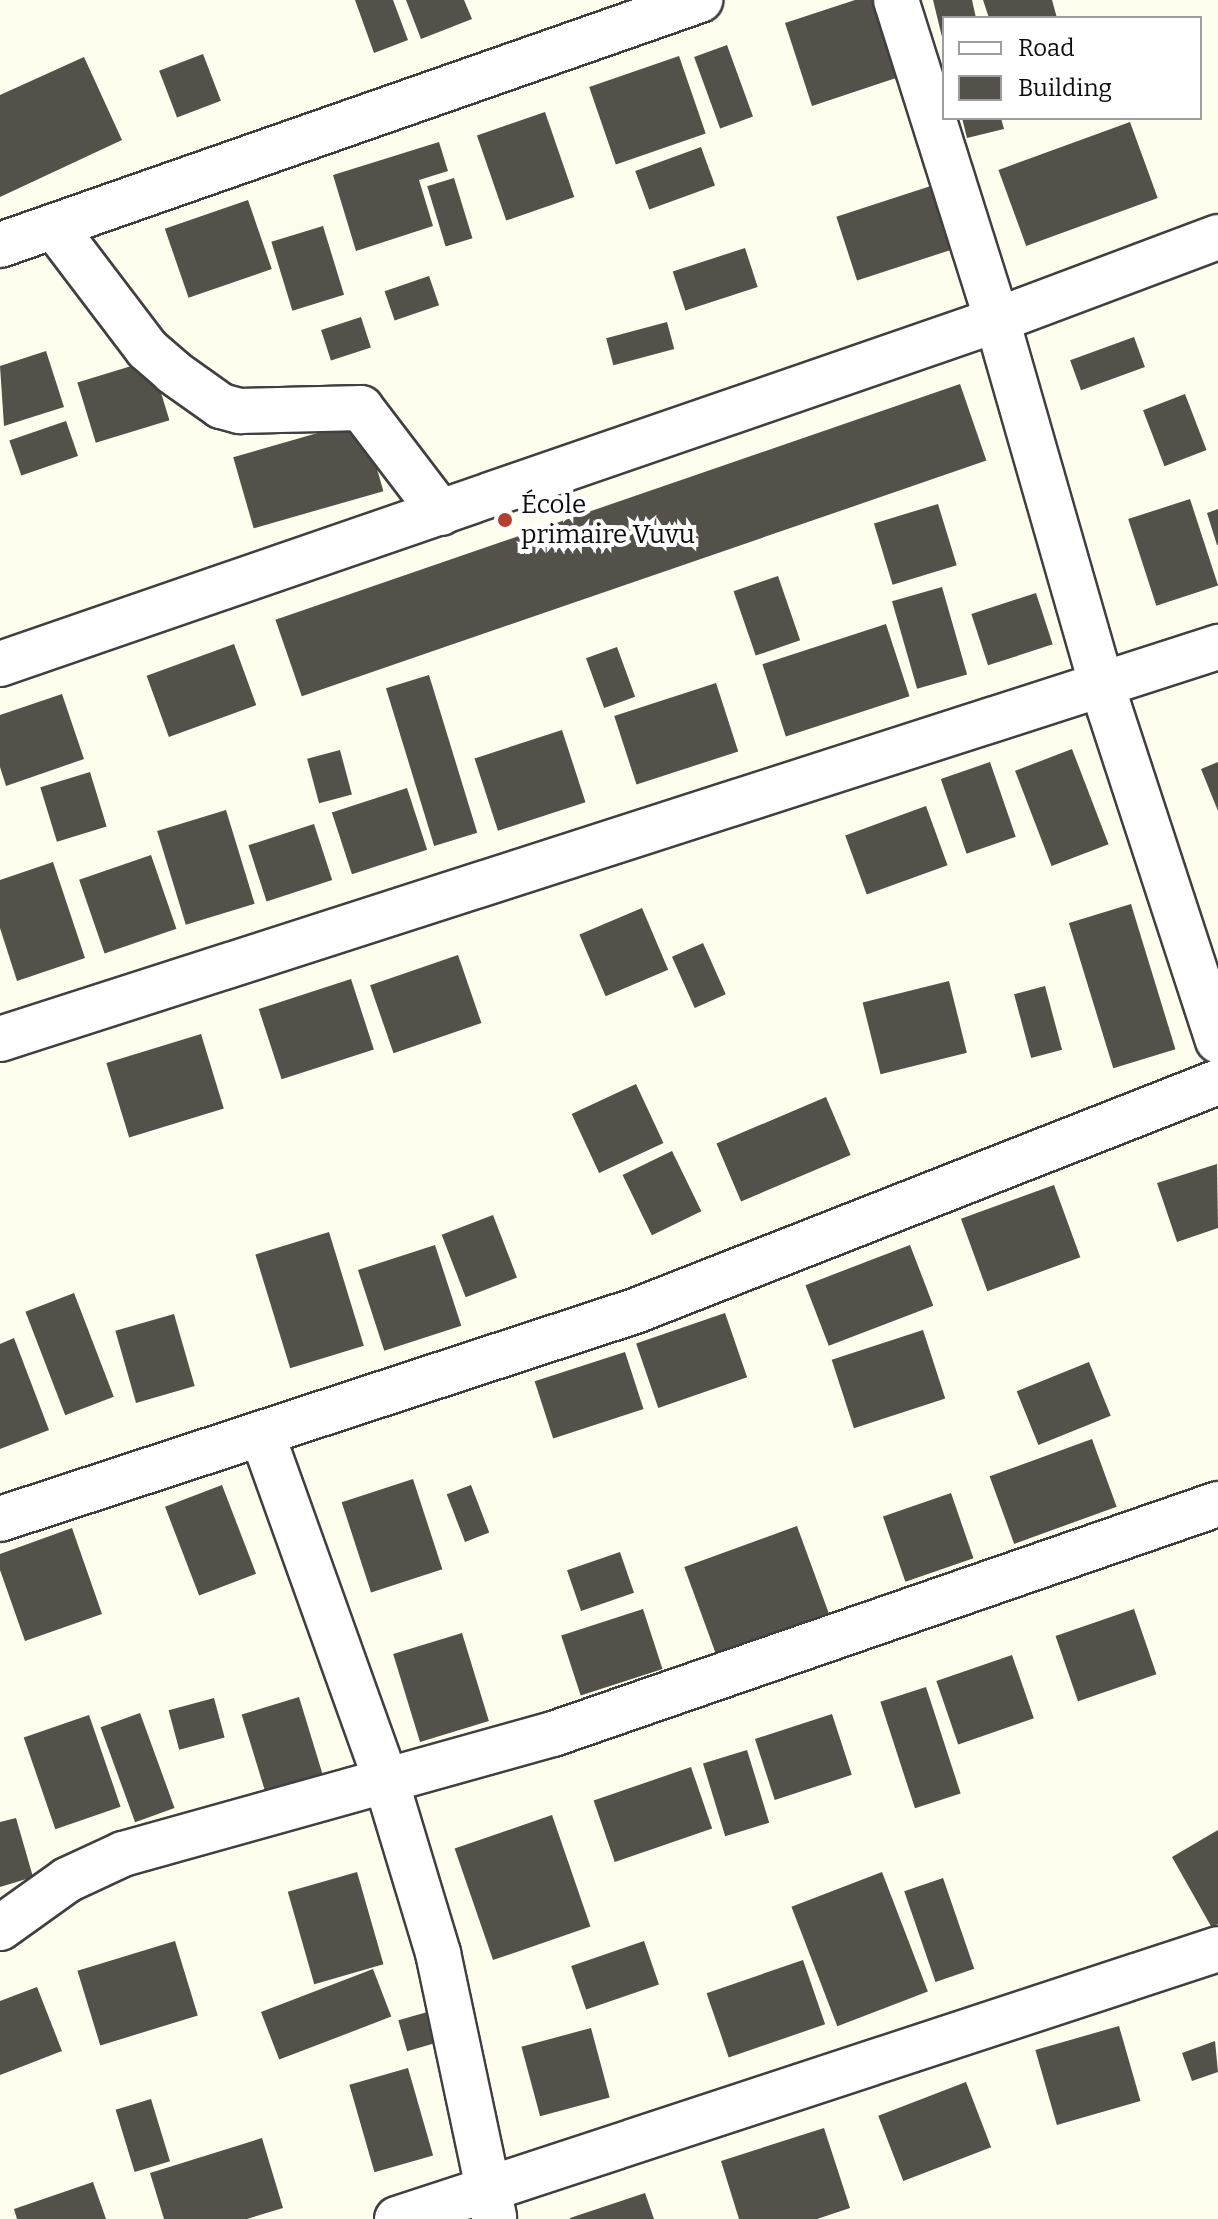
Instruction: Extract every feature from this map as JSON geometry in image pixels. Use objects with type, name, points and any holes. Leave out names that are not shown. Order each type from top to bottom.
[{"type":"street","points":[[0,245],[56,229],[700,0]]},
{"type":"street","points":[[896,0],[997,320],[1102,686],[1218,1040]]},
{"type":"street","points":[[56,229],[147,349],[173,372],[221,406],[240,411],[361,408],[441,513]]},
{"type":"street","points":[[0,664],[997,320],[1218,237]]},
{"type":"street","points":[[0,1039],[1218,647]]},
{"type":"street","points":[[0,1519],[263,1437],[635,1311],[1218,1082]]},
{"type":"street","points":[[263,1437],[387,1784],[438,1953],[491,2204]]},
{"type":"street","points":[[0,1928],[67,1880],[123,1854],[387,1784],[553,1734],[1218,1504]]},
{"type":"street","points":[[397,2219],[491,2204],[1218,1949]]},
{"type":"building","points":[[355,0],[393,0],[408,40],[374,53]]},
{"type":"building","points":[[406,0],[464,0],[472,19],[421,39]]},
{"type":"building","points":[[855,0],[880,0],[905,75],[812,106],[785,23]]},
{"type":"building","points":[[933,0],[972,0],[976,16],[942,16],[942,37]]},
{"type":"building","points":[[983,0],[1052,0],[1056,16],[988,16]]},
{"type":"building","points":[[727,45],[753,116],[720,128],[694,57]]},
{"type":"building","points":[[203,54],[221,101],[177,118],[159,71]]},
{"type":"building","points":[[679,56],[706,134],[616,164],[589,87]]},
{"type":"building","points":[[84,57],[122,140],[0,197],[0,95]]},
{"type":"building","points":[[545,112],[574,197],[506,221],[477,135]]},
{"type":"building","points":[[962,120],[1002,120],[1004,129],[967,138]]},
{"type":"building","points":[[1130,122],[1158,198],[1026,246],[998,170]]},
{"type":"building","points":[[439,142],[448,171],[419,180],[433,226],[356,251],[333,175]]},
{"type":"building","points":[[701,147],[715,186],[649,209],[635,171]]},
{"type":"building","points":[[454,178],[472,238],[446,246],[427,186]]},
{"type":"building","points":[[940,183],[961,247],[857,280],[836,217]]},
{"type":"building","points":[[248,200],[272,269],[189,298],[165,229]]},
{"type":"building","points":[[323,226],[344,295],[292,311],[271,242]]},
{"type":"building","points":[[745,248],[758,287],[685,310],[673,271]]},
{"type":"building","points":[[429,276],[439,305],[395,321],[385,291]]},
{"type":"building","points":[[361,317],[371,347],[331,360],[321,330]]},
{"type":"building","points":[[667,322],[674,349],[613,365],[606,338]]},
{"type":"building","points":[[1134,337],[1145,367],[1081,390],[1070,360]]},
{"type":"building","points":[[46,351],[64,407],[4,426],[0,366]]},
{"type":"building","points":[[151,360],[169,420],[96,443],[77,383]]},
{"type":"building","points":[[960,384],[986,461],[302,696],[275,620]]},
{"type":"building","points":[[1185,394],[1207,450],[1164,466],[1143,410]]},
{"type":"building","points":[[363,420],[383,491],[254,528],[233,457]]},
{"type":"building","points":[[66,421],[78,456],[21,476],[9,441]]},
{"type":"building","points":[[1190,499],[1218,586],[1156,606],[1128,519]]},
{"type":"building","points":[[938,504],[957,565],[893,585],[874,524]]},
{"type":"building","points":[[1218,509],[1218,545],[1217,545],[1207,513]]},
{"type":"building","points":[[778,576],[800,640],[756,656],[734,591]]},
{"type":"building","points":[[942,587],[967,674],[917,689],[892,601]]},
{"type":"building","points":[[1036,593],[1053,644],[988,665],[971,614]]},
{"type":"building","points":[[886,624],[909,696],[786,736],[762,664]]},
{"type":"building","points":[[234,644],[256,705],[169,737],[147,676]]},
{"type":"building","points":[[617,647],[635,697],[604,708],[586,658]]},
{"type":"building","points":[[429,675],[477,833],[434,846],[386,688]]},
{"type":"building","points":[[716,683],[738,751],[636,785],[614,716]]},
{"type":"building","points":[[62,694],[84,759],[6,786],[0,767],[0,715]]},
{"type":"building","points":[[562,730],[585,802],[498,831],[475,758]]},
{"type":"building","points":[[1072,749],[1109,844],[1052,866],[1015,771]]},
{"type":"building","points":[[340,750],[352,794],[319,803],[307,759]]},
{"type":"building","points":[[990,762],[1016,837],[967,854],[941,779]]},
{"type":"building","points":[[1218,762],[1218,811],[1201,769]]},
{"type":"building","points":[[90,772],[107,827],[57,842],[40,787]]},
{"type":"building","points":[[407,788],[427,850],[352,874],[332,812]]},
{"type":"building","points":[[926,806],[948,865],[867,895],[845,835]]},
{"type":"building","points":[[226,810],[255,904],[186,925],[157,831]]},
{"type":"building","points":[[314,824],[332,880],[267,901],[248,845]]},
{"type":"building","points":[[151,855],[176,929],[105,953],[79,880]]},
{"type":"building","points":[[53,862],[85,958],[17,981],[0,928],[0,880]]},
{"type":"building","points":[[1131,904],[1175,1049],[1113,1068],[1069,923]]},
{"type":"building","points":[[642,908],[668,970],[606,996],[579,935]]},
{"type":"building","points":[[703,943],[726,994],[695,1008],[672,957]]},
{"type":"building","points":[[458,955],[481,1023],[394,1053],[370,985]]},
{"type":"building","points":[[351,979],[374,1049],[282,1079],[259,1009]]},
{"type":"building","points":[[949,981],[967,1053],[881,1074],[863,1003]]},
{"type":"building","points":[[1045,986],[1062,1050],[1031,1058],[1014,994]]},
{"type":"building","points":[[201,1034],[224,1109],[129,1138],[106,1063]]},
{"type":"building","points":[[636,1084],[663,1143],[599,1173],[572,1114]]},
{"type":"building","points":[[826,1097],[851,1155],[741,1201],[716,1143]]},
{"type":"building","points":[[672,1151],[701,1211],[652,1235],[623,1175]]},
{"type":"building","points":[[1217,1164],[1218,1228],[1177,1242],[1157,1183]]},
{"type":"building","points":[[1054,1185],[1080,1257],[987,1291],[961,1219]]},
{"type":"building","points":[[493,1215],[517,1278],[466,1297],[442,1235]]},
{"type":"building","points":[[329,1232],[364,1346],[290,1368],[255,1255]]},
{"type":"building","points":[[435,1245],[461,1326],[384,1351],[358,1270]]},
{"type":"building","points":[[910,1245],[933,1306],[829,1346],[805,1285]]},
{"type":"building","points":[[74,1293],[114,1397],[65,1415],[25,1312]]},
{"type":"building","points":[[725,1313],[747,1377],[658,1408],[636,1344]]},
{"type":"building","points":[[174,1314],[195,1386],[136,1403],[115,1331]]},
{"type":"building","points":[[923,1330],[945,1398],[854,1428],[832,1360]]},
{"type":"building","points":[[14,1338],[49,1430],[0,1449],[0,1344]]},
{"type":"building","points":[[625,1352],[644,1409],[553,1438],[535,1381]]},
{"type":"building","points":[[1089,1362],[1111,1416],[1038,1445],[1017,1391]]},
{"type":"building","points":[[1092,1439],[1117,1507],[1014,1544],[990,1476]]},
{"type":"building","points":[[413,1479],[442,1569],[371,1593],[342,1502]]},
{"type":"building","points":[[222,1485],[256,1574],[199,1596],[165,1507]]},
{"type":"building","points":[[471,1485],[489,1533],[465,1542],[447,1494]]},
{"type":"building","points":[[951,1493],[973,1558],[905,1582],[883,1516]]},
{"type":"building","points":[[797,1526],[829,1614],[716,1655],[684,1567]]},
{"type":"building","points":[[72,1528],[102,1614],[25,1641],[0,1570],[0,1554]]},
{"type":"building","points":[[620,1552],[634,1593],[581,1611],[567,1570]]},
{"type":"building","points":[[643,1609],[662,1669],[581,1695],[561,1636]]},
{"type":"building","points":[[1134,1609],[1156,1674],[1078,1701],[1056,1636]]},
{"type":"building","points":[[462,1633],[489,1721],[420,1742],[393,1654]]},
{"type":"building","points":[[1012,1655],[1034,1718],[958,1744],[936,1681]]},
{"type":"building","points":[[926,1687],[961,1794],[915,1808],[880,1702]]},
{"type":"building","points":[[299,1697],[323,1775],[266,1793],[242,1715]]},
{"type":"building","points":[[214,1698],[225,1738],[179,1750],[169,1710]]},
{"type":"building","points":[[140,1713],[175,1808],[135,1822],[101,1727]]},
{"type":"building","points":[[832,1714],[852,1775],[775,1800],[755,1739]]},
{"type":"building","points":[[89,1715],[121,1807],[55,1829],[24,1737]]},
{"type":"building","points":[[747,1750],[769,1823],[725,1836],[703,1763]]},
{"type":"building","points":[[691,1767],[712,1828],[615,1862],[594,1801]]},
{"type":"building","points":[[552,1815],[590,1927],[493,1960],[455,1849]]},
{"type":"building","points":[[16,1818],[33,1877],[0,1887],[0,1822]]},
{"type":"building","points":[[1218,1830],[1218,1924],[1212,1928],[1172,1857]]},
{"type":"building","points":[[357,1872],[383,1964],[314,1984],[288,1892]]},
{"type":"building","points":[[882,1872],[928,1991],[837,2026],[791,1907]]},
{"type":"building","points":[[943,1878],[974,1969],[935,1982],[904,1891]]},
{"type":"building","points":[[175,1941],[198,2016],[100,2045],[77,1971]]},
{"type":"building","points":[[644,1941],[659,1984],[586,2010],[571,1966]]},
{"type":"building","points":[[803,1960],[825,2024],[729,2058],[707,1993]]},
{"type":"building","points":[[373,1969],[391,2017],[279,2060],[261,2012]]},
{"type":"building","points":[[37,1987],[62,2051],[0,2075],[0,2001]]},
{"type":"building","points":[[431,2011],[440,2042],[407,2051],[398,2020]]},
{"type":"building","points":[[1119,2026],[1140,2101],[1057,2125],[1035,2050]]},
{"type":"building","points":[[591,2028],[610,2098],[540,2116],[521,2047]]},
{"type":"building","points":[[1215,2041],[1218,2072],[1192,2081],[1182,2053]]},
{"type":"building","points":[[408,2068],[433,2155],[374,2172],[349,2085]]},
{"type":"building","points":[[966,2082],[991,2147],[903,2181],[878,2116]]},
{"type":"building","points":[[151,2099],[170,2161],[135,2172],[116,2110]]},
{"type":"building","points":[[824,2128],[850,2208],[817,2219],[739,2219],[721,2161]]},
{"type":"building","points":[[262,2138],[283,2208],[247,2219],[164,2219],[150,2173]]},
{"type":"building","points":[[93,2182],[106,2219],[17,2219],[14,2209]]},
{"type":"building","points":[[645,2193],[654,2219],[570,2219],[570,2218]]},
{"type":"place","name":"École primaire Vuvu","points":[[505,520]]}]
